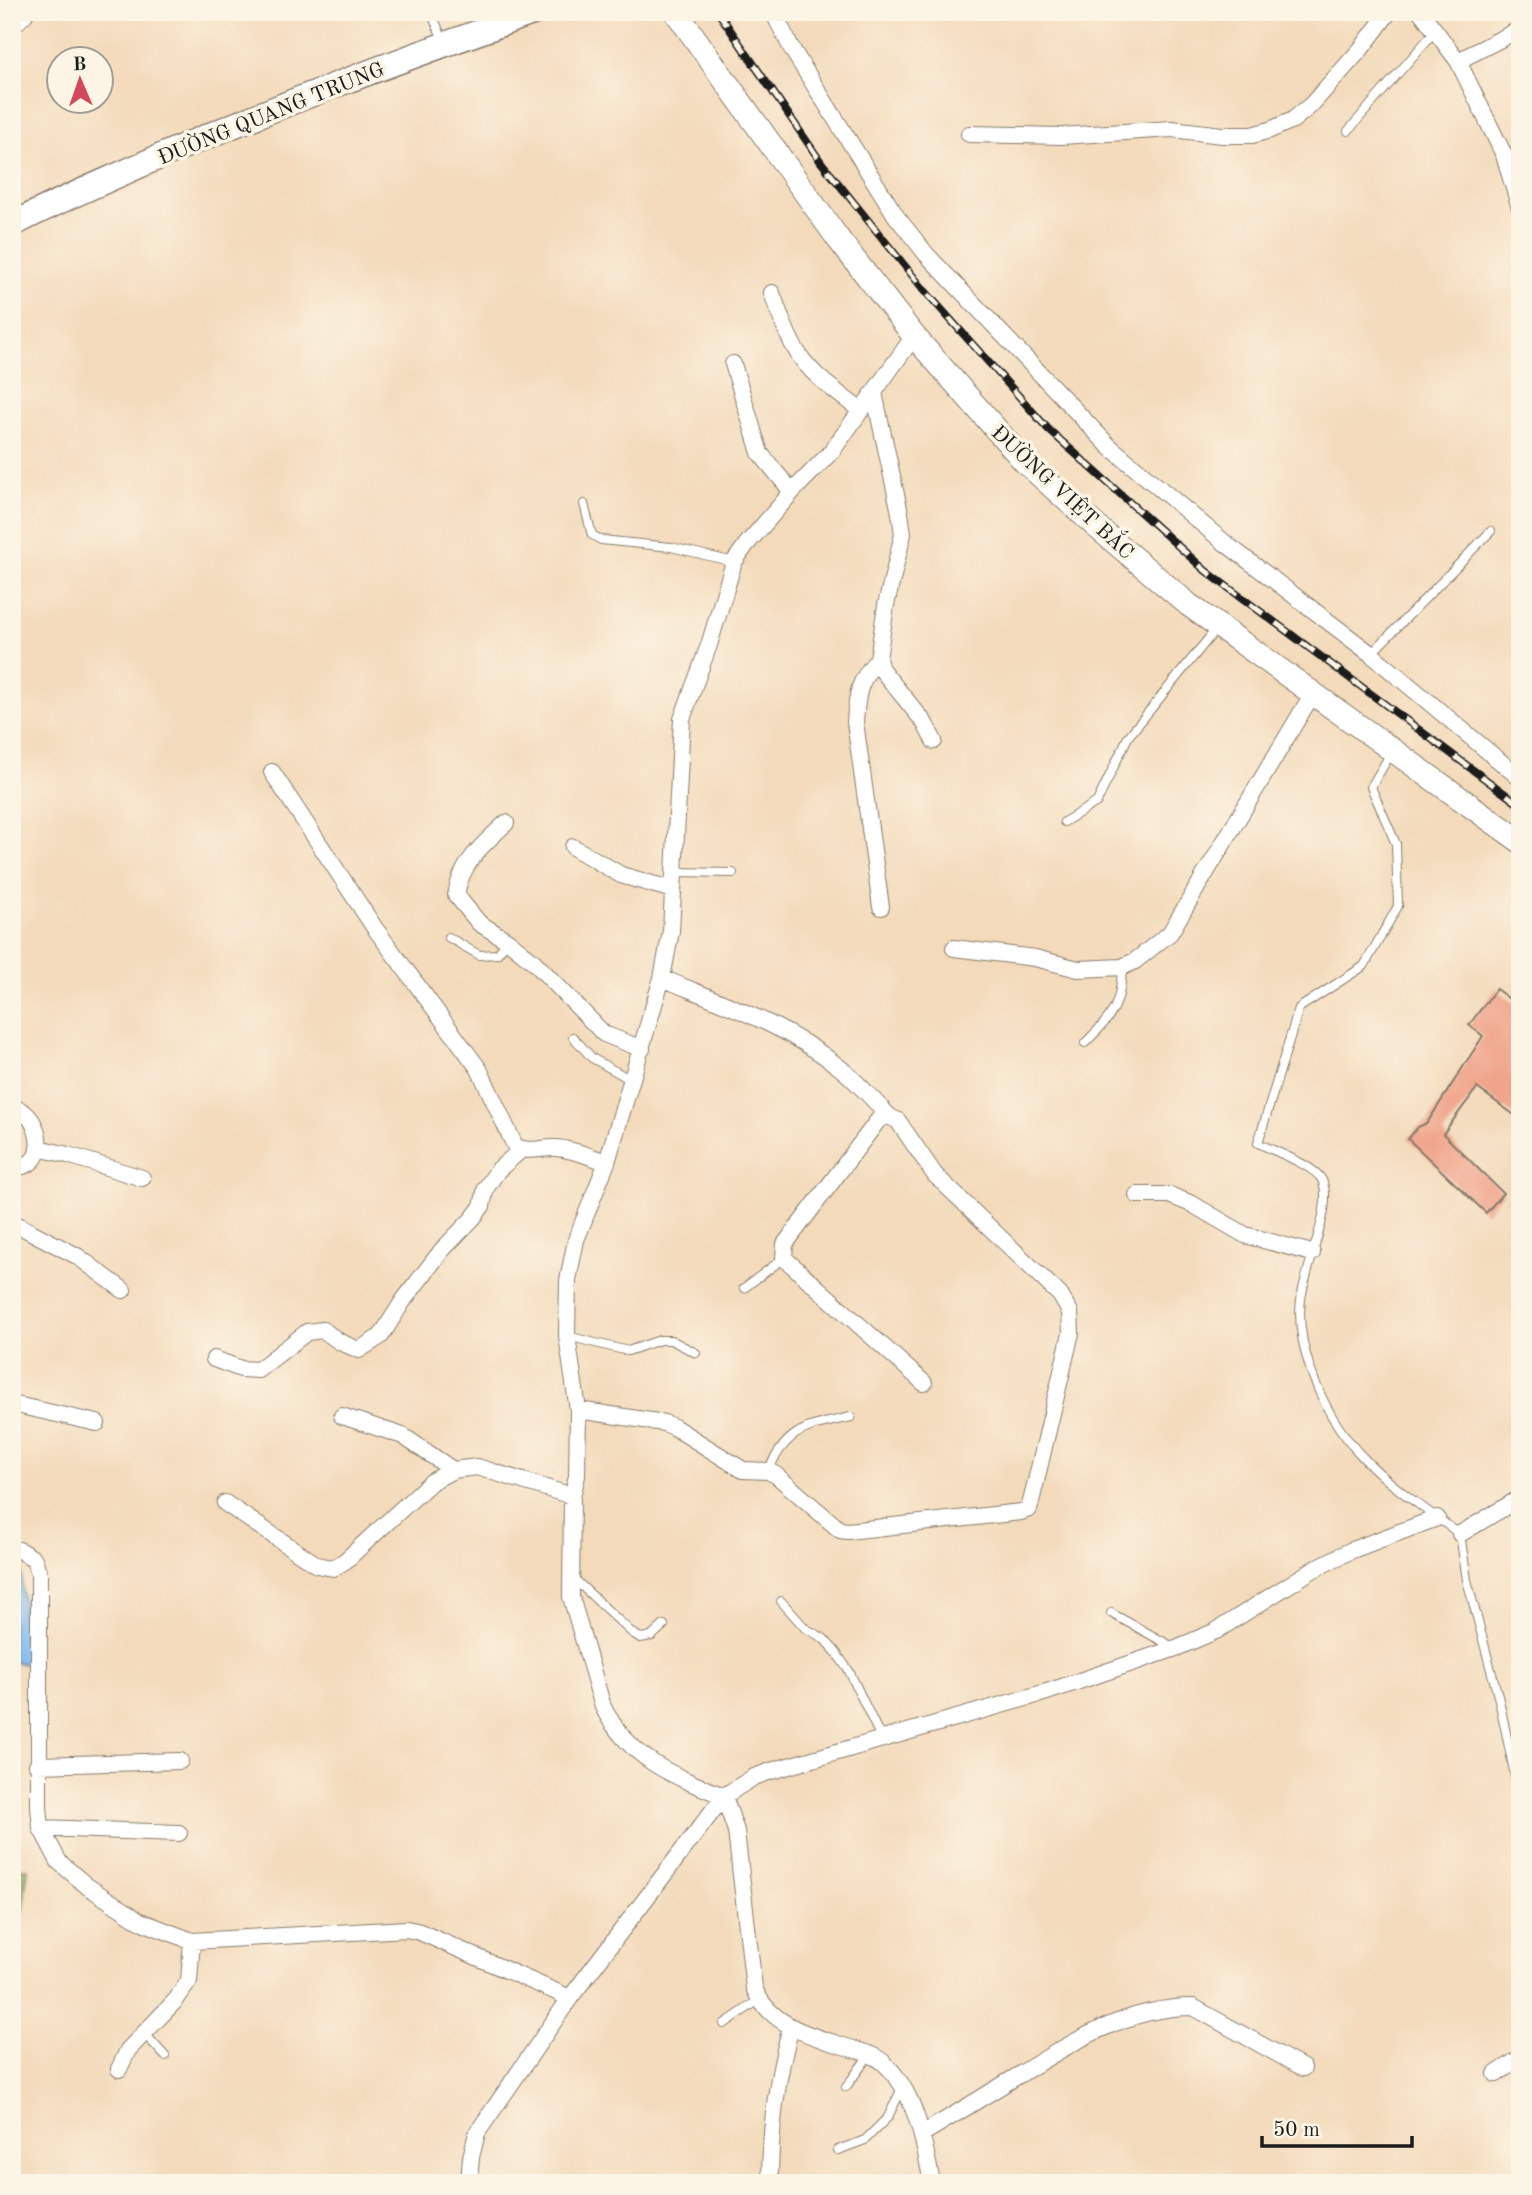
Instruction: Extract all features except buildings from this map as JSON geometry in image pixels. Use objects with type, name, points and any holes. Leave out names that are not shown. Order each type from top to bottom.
[{"type":"main road","name":"ĐƯỜNG QUANG TRUNG","points":[[12,225],[213,133],[535,12]]},
{"type":"street","points":[[12,22],[22,12]]},
{"type":"street","name":"ĐƯỜNG VIỆT BẮC","points":[[676,12],[839,240],[914,336],[1024,461],[1189,605],[1520,841]]},
{"type":"street","points":[[773,12],[793,51],[896,216],[927,255],[982,315],[1109,446],[1225,543],[1371,654],[1520,778]]},
{"type":"street","points":[[969,134],[1061,136],[1172,130],[1252,135],[1270,130],[1293,120],[1311,104],[1361,49],[1388,12]]},
{"type":"street","points":[[1421,12],[1458,61],[1504,155],[1520,208]]},
{"type":"street","points":[[1458,61],[1520,29]]},
{"type":"street","points":[[772,293],[784,328],[797,352],[809,367],[861,411]]},
{"type":"street","points":[[914,336],[832,451],[792,492],[734,562],[709,645],[682,719],[671,931],[662,978],[642,1049],[607,1162],[576,1240],[568,1280],[567,1336],[578,1410],[577,1476],[572,1496],[571,1597],[603,1707],[611,1724],[637,1752],[670,1775],[724,1796],[736,1831],[754,1988],[759,2000],[776,2019],[791,2028],[870,2054],[884,2063],[903,2086],[922,2134],[932,2183]]},
{"type":"street","points":[[733,365],[760,453],[792,492]]},
{"type":"street","points":[[874,393],[901,513],[903,534],[886,606],[878,659],[881,669],[924,722],[934,741]]},
{"type":"street","points":[[878,659],[863,675],[855,722],[880,907]]},
{"type":"street","points":[[954,948],[1035,958],[1078,969],[1122,967],[1135,961],[1170,933],[1313,693]]},
{"type":"street","points":[[272,772],[374,927],[479,1069],[515,1146],[521,1150]]},
{"type":"street","points":[[506,823],[482,845],[459,876],[456,894],[479,923],[534,962],[604,1034],[642,1049]]},
{"type":"street","points":[[573,847],[621,875],[673,890]]},
{"type":"street","points":[[578,1410],[664,1423],[674,1427],[743,1470],[768,1471],[776,1475],[835,1527],[848,1531],[1021,1512],[1029,1509],[1031,1502],[1071,1333],[1070,1312],[1060,1295],[935,1175],[898,1121],[889,1116],[840,1068],[813,1049],[727,1005],[662,978]]},
{"type":"street","points":[[12,1108],[20,1108],[29,1114],[35,1126],[38,1148],[35,1159],[26,1165],[12,1168]]},
{"type":"street","points":[[889,1116],[879,1119],[785,1244],[784,1258],[924,1383]]},
{"type":"street","points":[[214,1359],[241,1369],[258,1370],[307,1332],[323,1331],[359,1350],[381,1336],[403,1301],[442,1250],[482,1206],[486,1188],[498,1170],[521,1150],[554,1147],[607,1162]]},
{"type":"street","points":[[38,1148],[142,1178]]},
{"type":"street","points":[[1137,1195],[1169,1195],[1192,1204],[1245,1235],[1312,1252]]},
{"type":"street","points":[[12,1222],[77,1256],[123,1290]]},
{"type":"street","points":[[12,1405],[97,1423]]},
{"type":"street","points":[[342,1416],[402,1436],[453,1470]]},
{"type":"street","points":[[225,1503],[317,1565],[332,1568],[345,1561],[431,1482],[453,1470],[477,1467],[572,1496]]},
{"type":"street","points":[[1460,1534],[1520,1498]]},
{"type":"street","points":[[469,2183],[471,2157],[477,2133],[570,1998],[724,1796],[762,1774],[1047,1692],[1175,1648],[1216,1631],[1324,1564],[1352,1550],[1437,1518]]},
{"type":"street","points":[[12,1550],[19,1550],[34,1559],[39,1574],[37,1765],[41,1828],[59,1862],[87,1886],[140,1921],[192,1941],[407,1929],[420,1932],[570,1998]]},
{"type":"street","points":[[37,1765],[180,1761]]},
{"type":"street","points":[[41,1828],[179,1832]]},
{"type":"street","points":[[119,2069],[128,2050],[176,2000],[189,1981],[192,1941]]},
{"type":"street","points":[[922,2134],[1076,2040],[1128,2017],[1175,2007],[1193,2007],[1303,2068]]},
{"type":"street","points":[[770,2183],[774,2102],[791,2028]]},
{"type":"street","points":[[1496,2074],[1520,2058]]},
{"type":"lane","points":[[431,12],[445,45]]},
{"type":"lane","points":[[1348,131],[1435,31]]},
{"type":"lane","points":[[584,505],[592,535],[601,540],[671,547],[734,562]]},
{"type":"lane","points":[[1371,654],[1491,531]]},
{"type":"lane","points":[[1064,822],[1097,802],[1128,737],[1219,626]]},
{"type":"lane","points":[[1393,750],[1371,787],[1396,844],[1398,906],[1364,966],[1299,1008],[1258,1143],[1314,1171],[1322,1179],[1325,1192],[1322,1221],[1300,1301],[1303,1347],[1320,1397],[1347,1441],[1383,1478],[1460,1534],[1467,1580],[1499,1700],[1520,1799]]},
{"type":"lane","points":[[674,872],[733,873]]},
{"type":"lane","points":[[448,937],[479,955],[498,954],[508,941]]},
{"type":"lane","points":[[1085,1043],[1110,1018],[1121,993],[1122,967]]},
{"type":"lane","points":[[572,1037],[592,1058],[631,1080]]},
{"type":"lane","points":[[744,1288],[784,1258]]},
{"type":"lane","points":[[567,1336],[628,1350],[660,1340],[671,1340],[696,1353]]},
{"type":"lane","points":[[768,1471],[778,1449],[796,1432],[850,1416]]},
{"type":"lane","points":[[570,1574],[640,1638],[652,1636],[664,1625]]},
{"type":"lane","points":[[781,1601],[804,1628],[823,1638],[835,1651],[849,1671],[882,1740]]},
{"type":"lane","points":[[1111,1613],[1175,1648]]},
{"type":"lane","points":[[724,2024],[759,2000]]},
{"type":"lane","points":[[143,2032],[165,2056]]},
{"type":"lane","points":[[846,2087],[870,2054]]},
{"type":"lane","points":[[838,2150],[865,2140],[888,2117],[903,2086]]},
{"type":"green space","points":[[12,1868],[28,1868],[12,1960]]},
{"type":"water","points":[[12,1565],[21,1565],[26,1664],[12,1662]]},
{"type":"railway","points":[[718,12],[821,162],[925,291],[1049,430],[1206,571],[1520,805]]}]
